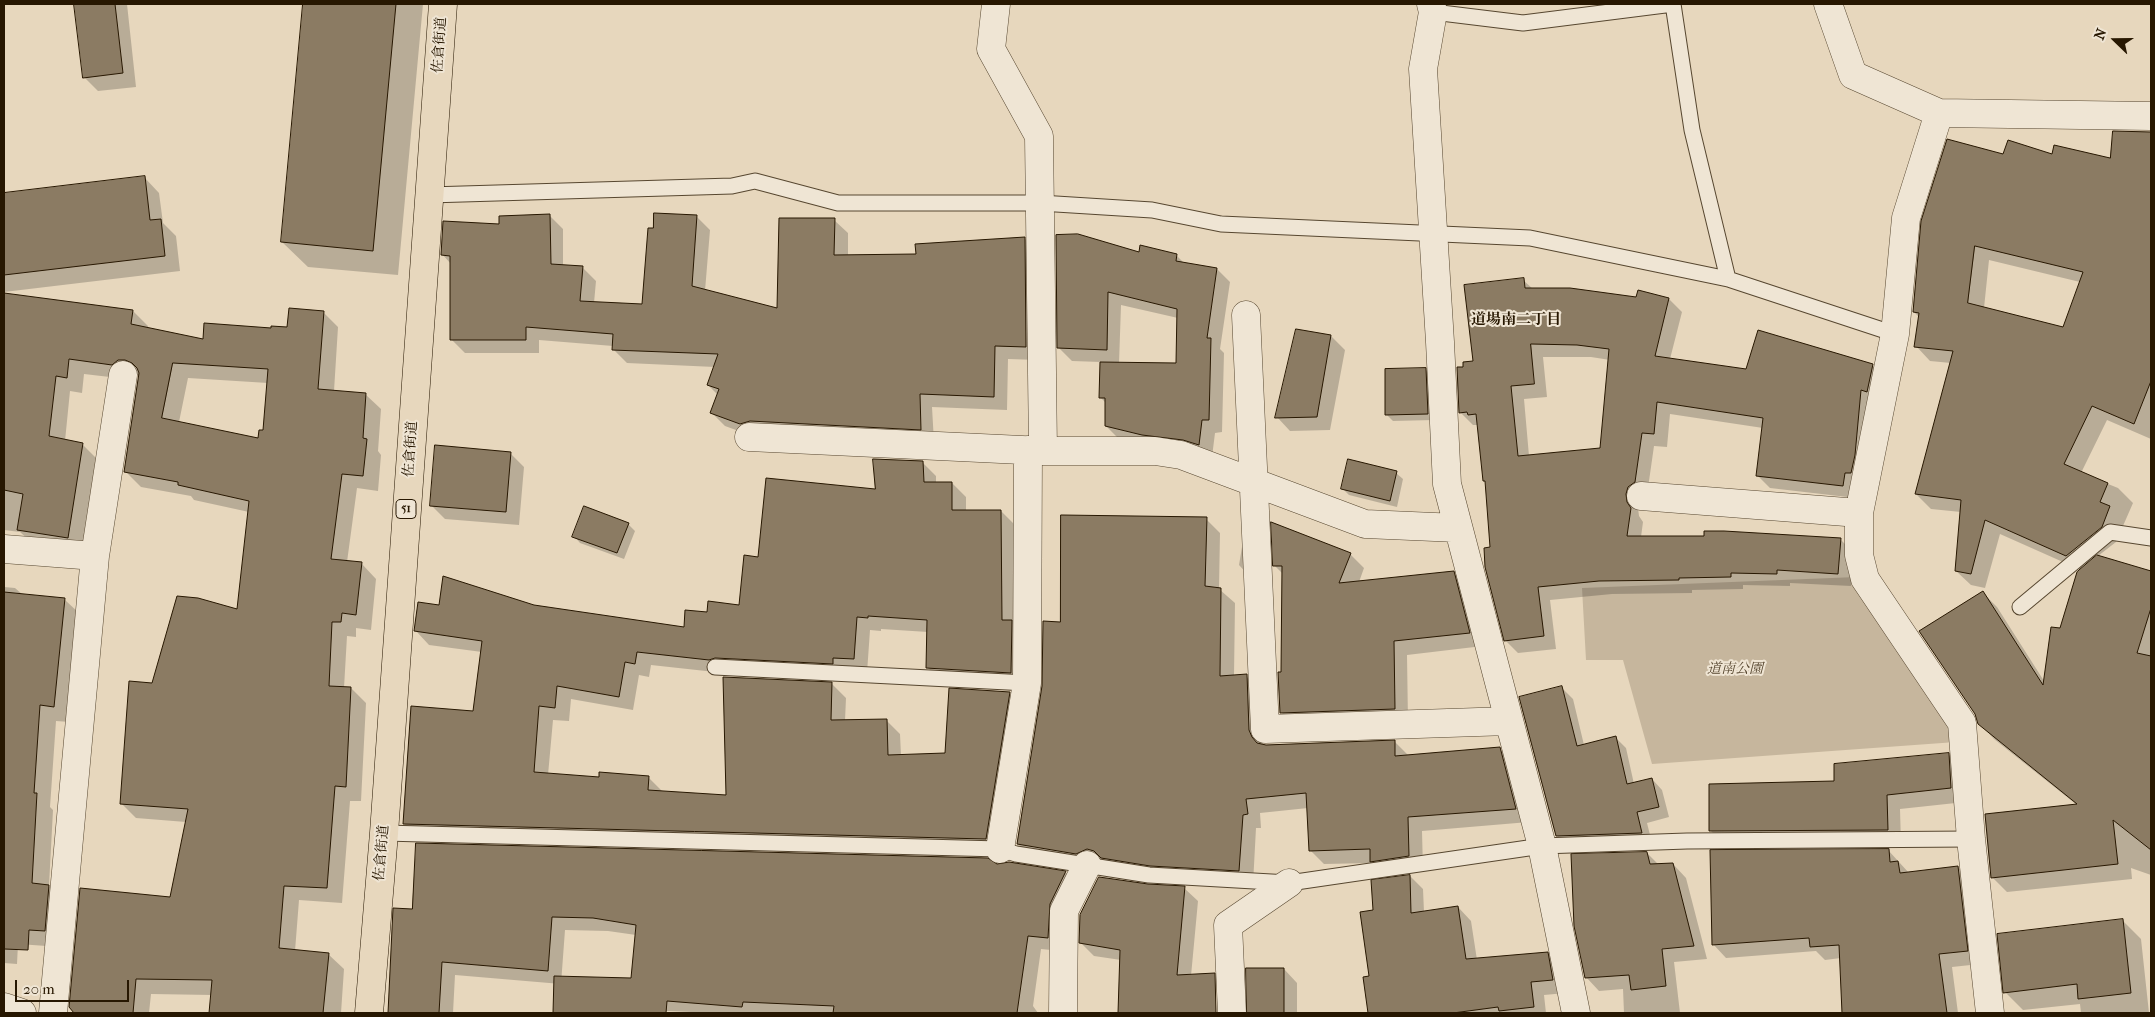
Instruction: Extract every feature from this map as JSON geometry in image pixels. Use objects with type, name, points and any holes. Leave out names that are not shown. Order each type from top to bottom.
[{"type":"highway","name":"佐倉街道","points":[[369,1013],[384,833],[443,4]]},
{"type":"street","points":[[996,4],[991,49],[1039,136],[1040,203],[1035,450],[1027,684],[1000,849]]},
{"type":"street","points":[[1828,4],[1853,75],[1939,113],[2151,116]]},
{"type":"street","points":[[1432,8],[1423,69],[1447,484],[1542,846],[1576,1013]]},
{"type":"street","points":[[1939,113],[1906,218],[1895,334],[1859,513],[1859,555],[1865,579],[1962,724],[1971,840],[1990,1013]]},
{"type":"street","points":[[1246,315],[1265,729],[1509,721]]},
{"type":"street","points":[[53,1013],[94,556],[123,375]]},
{"type":"street","points":[[749,437],[1035,450],[1155,451],[1181,455],[1365,524],[1458,528]]},
{"type":"street","points":[[1641,496],[1859,513]]},
{"type":"street","points":[[4,549],[94,556]]},
{"type":"street","points":[[1063,1013],[1064,911],[1087,865]]},
{"type":"street","points":[[1232,1013],[1228,925],[1290,883]]},
{"type":"street","points":[[4,1007],[22,1013]]},
{"type":"lane","points":[[1432,8],[1523,23],[1673,4],[1692,130],[1728,279]]},
{"type":"lane","points":[[429,195],[732,186],[755,181],[838,203],[1040,203],[1152,210],[1221,224],[1530,238],[1728,279],[1895,334]]},
{"type":"lane","points":[[2020,607],[2110,532],[2151,538]]},
{"type":"lane","points":[[716,666],[1027,684]]},
{"type":"lane","points":[[384,833],[1000,849],[1016,854],[1149,875],[1290,883],[1542,846],[1687,841],[1971,840]]},
{"type":"green space","name":"道南公園","points":[[1856,577],[1953,722],[1956,742],[1652,764],[1623,660],[1586,660],[1582,588]]},
{"type":"building","points":[[74,4],[115,4],[123,73],[83,78]]},
{"type":"building","points":[[303,4],[396,4],[373,251],[281,242]]},
{"type":"building","points":[[2113,131],[2151,132],[2151,381],[2134,424],[2092,406],[2064,464],[2108,483],[2100,502],[2110,506],[2102,527],[2066,556],[1985,520],[1971,574],[1955,571],[1961,500],[1915,494],[1953,351],[1914,347],[1919,313],[1913,312],[1921,221],[1947,139],[2003,154],[2008,140],[2052,154],[2054,145],[2110,158]],"holes":[[[1975,246],[2083,272],[2063,327],[1968,303]]]},
{"type":"building","points":[[145,176],[150,220],[161,219],[165,256],[4,275],[4,193]]},
{"type":"building","points":[[654,213],[697,215],[692,286],[777,308],[779,218],[835,218],[834,255],[916,254],[915,244],[1025,237],[1026,347],[995,346],[994,397],[920,394],[921,430],[750,421],[740,424],[710,413],[719,389],[707,385],[718,354],[612,350],[613,334],[526,327],[526,340],[450,340],[450,256],[441,255],[443,221],[499,224],[499,216],[550,214],[551,264],[583,266],[580,301],[642,304],[648,228],[653,228]]},
{"type":"building","points":[[1078,234],[1139,252],[1140,245],[1177,254],[1176,261],[1217,268],[1207,338],[1211,338],[1209,420],[1202,420],[1199,445],[1183,440],[1142,435],[1105,426],[1105,398],[1099,398],[1100,362],[1176,363],[1177,309],[1108,292],[1107,350],[1057,348],[1056,235]]},
{"type":"building","points":[[1524,278],[1525,288],[1570,288],[1636,297],[1638,290],[1669,298],[1655,356],[1746,369],[1758,330],[1873,364],[1867,392],[1861,390],[1855,455],[1851,473],[1845,473],[1843,486],[1756,476],[1763,418],[1657,402],[1654,434],[1642,433],[1635,482],[1628,487],[1626,494],[1627,502],[1631,508],[1627,536],[1704,536],[1704,531],[1724,531],[1841,538],[1838,574],[1777,570],[1777,574],[1731,573],[1731,577],[1599,581],[1538,587],[1544,636],[1504,641],[1485,567],[1484,548],[1490,547],[1485,481],[1483,481],[1476,414],[1459,413],[1457,367],[1463,367],[1463,362],[1473,361],[1464,285]],"holes":[[[1531,344],[1577,345],[1609,349],[1600,448],[1518,456],[1511,386],[1534,384]]]},
{"type":"building","points":[[4,293],[133,310],[131,324],[203,339],[204,323],[271,328],[271,326],[287,327],[289,308],[324,311],[318,389],[366,393],[363,438],[367,439],[363,476],[342,474],[331,559],[362,562],[356,615],[342,613],[341,622],[332,622],[329,686],[351,687],[346,787],[335,786],[327,888],[284,886],[279,948],[329,953],[323,1013],[209,1013],[212,980],[136,979],[133,1013],[74,1013],[69,1007],[80,888],[170,897],[188,809],[120,804],[129,681],[152,683],[177,596],[198,598],[237,609],[249,501],[178,485],[178,482],[124,472],[139,373],[132,363],[125,360],[118,360],[112,365],[69,359],[67,378],[56,376],[49,436],[83,443],[68,538],[17,530],[23,494],[4,490]],"holes":[[[173,363],[268,369],[263,430],[259,430],[258,438],[162,418]]]},
{"type":"building","points":[[1296,329],[1331,335],[1317,417],[1275,418]]},
{"type":"building","points":[[1426,368],[1428,414],[1385,415],[1385,369]]},
{"type":"building","points":[[435,445],[511,452],[506,512],[430,506]]},
{"type":"building","points":[[873,459],[923,461],[924,482],[952,482],[952,510],[1001,510],[1002,620],[1012,620],[1011,673],[926,668],[927,620],[868,616],[868,618],[857,617],[854,659],[833,658],[833,664],[715,658],[709,660],[637,652],[635,664],[625,662],[619,697],[557,686],[555,708],[539,706],[534,772],[599,777],[599,772],[649,776],[648,790],[726,795],[723,677],[832,682],[831,720],[887,719],[888,755],[945,753],[949,688],[1010,692],[986,839],[403,824],[411,706],[473,711],[482,641],[414,631],[418,602],[439,605],[443,576],[534,605],[684,627],[685,610],[707,612],[708,601],[739,605],[744,555],[758,557],[766,478],[875,489]]},
{"type":"building","points":[[1348,459],[1397,471],[1390,501],[1341,489]]},
{"type":"building","points":[[584,506],[629,523],[617,553],[572,537]]},
{"type":"building","points":[[1061,515],[1207,517],[1205,586],[1221,588],[1220,676],[1247,674],[1249,730],[1257,743],[1266,745],[1395,740],[1395,756],[1500,747],[1516,809],[1408,817],[1409,856],[1370,862],[1370,849],[1309,851],[1306,793],[1246,799],[1248,814],[1243,815],[1239,871],[1150,866],[1101,858],[1094,851],[1087,849],[1076,854],[1017,844],[1042,686],[1043,621],[1060,622]]},
{"type":"building","points":[[1271,522],[1351,553],[1339,583],[1454,571],[1470,633],[1394,641],[1395,709],[1280,713],[1278,672],[1281,672],[1282,566],[1273,566]]},
{"type":"building","points":[[2097,555],[2151,571],[2151,608],[2137,653],[2151,656],[2151,850],[2113,820],[2118,864],[1991,878],[1985,814],[2077,804],[1978,724],[1975,714],[1919,631],[1983,591],[2043,685],[2051,627],[2060,628],[2077,572]]},
{"type":"building","points":[[4,592],[65,598],[54,707],[40,705],[34,793],[37,793],[32,883],[49,885],[45,931],[29,930],[28,950],[4,949]]},
{"type":"building","points":[[1562,686],[1577,746],[1616,736],[1627,784],[1652,778],[1659,807],[1637,812],[1642,833],[1556,836],[1519,697]]},
{"type":"building","points":[[1949,753],[1951,788],[1887,795],[1888,830],[1709,831],[1709,784],[1834,781],[1834,764]]},
{"type":"building","points":[[416,843],[988,858],[997,864],[1009,862],[1066,871],[1050,904],[1048,938],[1028,936],[1017,1013],[833,1013],[834,1006],[743,1002],[742,1007],[667,1001],[666,1013],[553,1013],[554,976],[631,978],[636,925],[593,918],[552,917],[548,971],[442,962],[439,1013],[388,1013],[393,908],[412,909]]},
{"type":"building","points":[[1889,849],[1890,862],[1898,861],[1900,873],[1958,866],[1968,951],[1939,954],[1947,1013],[1842,1013],[1839,945],[1810,947],[1809,938],[1712,945],[1710,850]]},
{"type":"building","points":[[1647,852],[1650,864],[1673,863],[1694,946],[1662,949],[1666,986],[1631,990],[1629,975],[1585,978],[1574,926],[1571,854]]},
{"type":"building","points":[[1410,875],[1411,913],[1458,906],[1466,959],[1548,952],[1553,980],[1531,982],[1534,1007],[1499,1011],[1498,1007],[1453,1013],[1368,1013],[1363,977],[1369,976],[1360,912],[1373,910],[1371,880]]},
{"type":"building","points":[[1099,877],[1148,884],[1185,886],[1177,975],[1215,973],[1216,1013],[1118,1013],[1120,950],[1079,943],[1080,915]]},
{"type":"building","points":[[2123,919],[2131,993],[2078,999],[2077,984],[2003,993],[1997,934]]},
{"type":"building","points":[[1246,968],[1284,968],[1284,1013],[1247,1013]]},
{"type":"district","name":"道場南二丁目","points":[[1516,320]]}]
